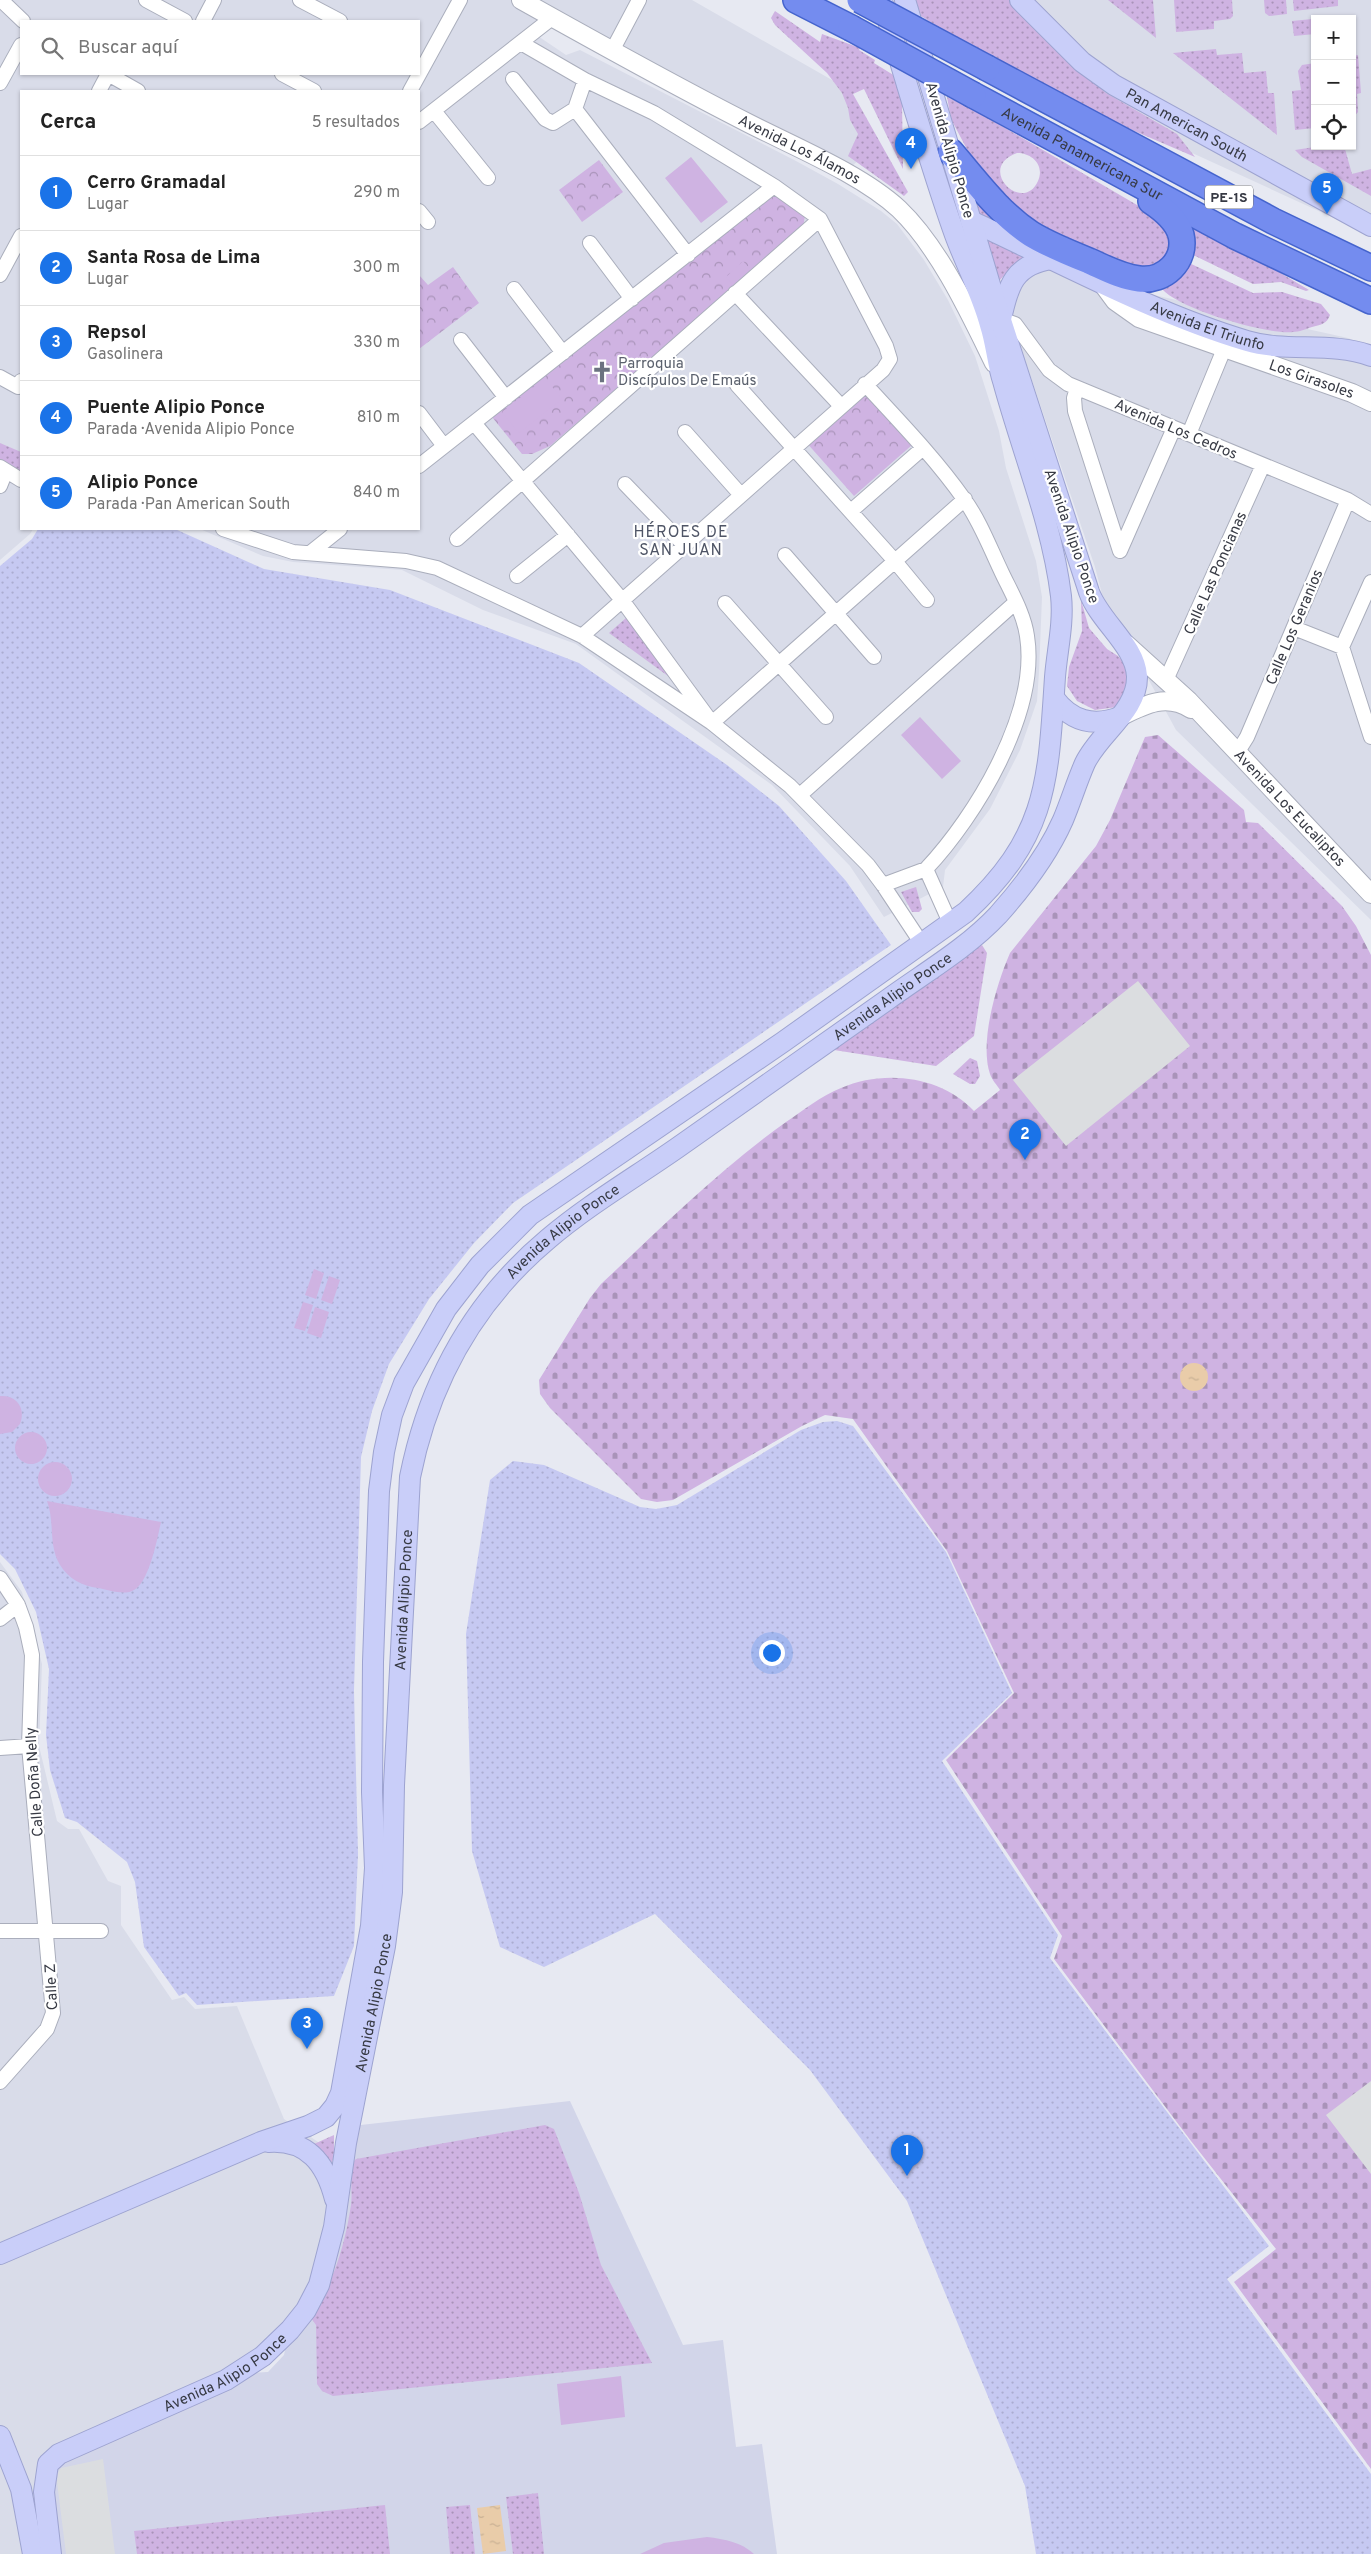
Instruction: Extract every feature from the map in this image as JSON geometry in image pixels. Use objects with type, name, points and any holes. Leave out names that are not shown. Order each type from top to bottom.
[{"type":"highway","name":"Avenida Panamericana Sur","points":[[796,0],[851,28],[1104,167],[1236,236],[1371,301]]},
{"type":"highway","name":"Avenida Panamericana Sur","points":[[860,0],[1273,221],[1371,268]]},
{"type":"highway","points":[[951,152],[992,200],[1030,233],[1053,246],[1122,276],[1153,280],[1166,274],[1176,263],[1182,248],[1181,234],[1174,221],[1162,209],[1104,167]]},
{"type":"main road","name":"Avenida Alipio Ponce","points":[[0,2254],[261,2142],[308,2126],[326,2117],[335,2106],[341,2093],[371,1926],[375,1868],[372,1792],[373,1662],[379,1491],[384,1452],[392,1415],[404,1383],[446,1309],[480,1265],[530,1215],[951,925],[992,889],[1014,861],[1031,831],[1044,788],[1051,751],[1061,597],[1054,558],[1032,476],[1002,380],[990,324],[955,234],[882,0]]},
{"type":"main road","name":"Avenida Alipio Ponce","points":[[10,2458],[26,2466],[36,2466],[226,2380],[263,2356],[296,2323],[306,2310],[319,2285],[327,2260],[338,2208],[346,2143],[385,1946],[392,1892],[394,1784],[410,1477],[418,1440],[432,1397],[459,1344],[482,1308],[510,1275],[548,1239],[805,1059],[981,931],[1018,891],[1043,856],[1062,823],[1086,762],[1106,730],[1120,717],[1132,701],[1137,674],[1129,651],[1094,603],[1001,318],[905,0]]},
{"type":"main road","name":"Pan American South","points":[[1020,0],[1082,62],[1114,85],[1371,226]]},
{"type":"main road","name":"Avenida El Triunfo","points":[[971,221],[1101,282],[1203,326],[1249,342],[1286,347],[1348,349],[1371,356]]},
{"type":"main road","points":[[1001,318],[1008,289],[1014,279],[1029,265],[1052,259]]},
{"type":"main road","points":[[1054,698],[1072,716],[1083,721],[1096,723],[1120,717]]},
{"type":"main road","points":[[530,1215],[548,1239]]},
{"type":"main road","points":[[261,2142],[280,2141],[309,2152],[329,2175],[338,2208]]},
{"type":"main road","points":[[0,2436],[21,2489],[32,2554]]},
{"type":"main road","points":[[51,2554],[44,2483],[48,2464],[59,2454]]},
{"type":"street","points":[[1,0],[23,20]]},
{"type":"street","points":[[146,0],[183,20]]},
{"type":"street","points":[[204,20],[214,0]]},
{"type":"street","points":[[300,0],[338,20]]},
{"type":"street","points":[[421,65],[460,0]]},
{"type":"street","points":[[612,51],[639,0]]},
{"type":"street","name":"Avenida Los Álamos","points":[[532,3],[552,18],[612,51],[840,170],[898,208],[919,230],[968,309],[1002,380]]},
{"type":"street","points":[[420,121],[552,18]]},
{"type":"street","points":[[521,43],[585,80],[654,113],[774,186],[820,219],[886,346],[890,359],[883,370],[582,636]]},
{"type":"street","points":[[0,83],[20,47]]},
{"type":"street","points":[[100,90],[107,75]]},
{"type":"street","points":[[110,75],[136,90]]},
{"type":"street","points":[[284,75],[312,90]]},
{"type":"street","points":[[410,90],[417,75]]},
{"type":"street","points":[[513,79],[549,122],[557,122],[575,109],[585,80]]},
{"type":"street","points":[[575,109],[688,255]]},
{"type":"street","points":[[434,110],[488,178]]},
{"type":"street","points":[[420,465],[774,186]]},
{"type":"street","points":[[420,212],[428,222]]},
{"type":"street","points":[[457,539],[820,219]]},
{"type":"street","points":[[0,275],[20,238]]},
{"type":"street","points":[[590,243],[632,299]]},
{"type":"street","name":"Los Girasoles","points":[[1101,282],[1114,301],[1139,318],[1352,393],[1371,402]]},
{"type":"street","points":[[514,289],[564,353]]},
{"type":"street","points":[[736,294],[841,406]]},
{"type":"street","name":"Avenida Los Cedros","points":[[1001,318],[1015,324],[1049,370],[1068,384],[1348,500],[1371,514]]},
{"type":"street","points":[[461,340],[506,398]]},
{"type":"street","points":[[1189,434],[1224,349]]},
{"type":"street","points":[[0,377],[20,384]]},
{"type":"street","points":[[865,384],[923,448],[965,499],[1016,602],[1027,634],[1028,647],[1026,679],[1008,744],[994,772],[948,846],[926,869],[884,885]]},
{"type":"street","points":[[737,385],[851,510],[927,600]]},
{"type":"street","points":[[1077,388],[1074,398],[1075,411],[1120,551],[1174,428]]},
{"type":"street","points":[[420,414],[444,446]]},
{"type":"street","points":[[474,423],[524,480],[622,600],[712,723]]},
{"type":"street","points":[[685,432],[741,495]]},
{"type":"street","points":[[851,510],[923,448]]},
{"type":"street","name":"Calle Las Poncianas","points":[[1166,680],[1263,465]]},
{"type":"street","points":[[0,486],[3,469],[20,479]]},
{"type":"street","points":[[625,484],[684,545]]},
{"type":"street","points":[[712,723],[965,499]]},
{"type":"street","name":"Calle Los Geranios","points":[[1237,753],[1247,737],[1348,500]]},
{"type":"street","points":[[226,530],[293,552],[406,562],[437,568],[582,636],[712,723],[800,795],[868,865],[884,885],[922,944]]},
{"type":"street","points":[[310,553],[339,530]]},
{"type":"street","points":[[517,576],[568,535]]},
{"type":"street","points":[[785,555],[874,657]]},
{"type":"street","points":[[1371,582],[1342,647],[1371,737]]},
{"type":"street","points":[[800,795],[1016,602]]},
{"type":"street","points":[[725,603],[826,717]]},
{"type":"street","points":[[1294,628],[1342,647]]},
{"type":"street","name":"Avenida Los Eucaliptos","points":[[1120,640],[1189,701],[1371,894]]},
{"type":"street","name":"Avenida Los Eucaliptos","points":[[1120,717],[1145,704],[1172,701],[1183,704],[1209,724]]},
{"type":"street","points":[[926,869],[951,925]]},
{"type":"street","name":"Calle Doña Nelly","points":[[0,1578],[18,1605],[26,1627],[32,1656],[29,1746],[48,1932]]},
{"type":"street","points":[[0,1619],[18,1605]]},
{"type":"street","points":[[0,1748],[29,1746]]},
{"type":"street","points":[[0,1932],[101,1931]]},
{"type":"street","name":"Calle Z","points":[[0,2082],[51,2021],[53,2013],[48,1932]]},
{"type":"shaded area","points":[[0,0],[692,0],[846,88],[870,150],[851,167],[542,19],[529,30],[566,55],[580,50],[796,161],[838,184],[881,211],[897,224],[924,260],[948,300],[975,356],[999,431],[1006,468],[1036,561],[1042,597],[1037,701],[1020,750],[990,809],[945,870],[943,887],[884,917],[850,866],[772,785],[576,644],[483,610],[402,570],[293,562],[263,556],[202,530],[420,530],[420,90],[20,90],[20,530],[32,530],[0,560]]},
{"type":"shaded area","points":[[1009,0],[1371,0],[1371,235],[1177,146],[1086,84]]},
{"type":"shaded area","points":[[1028,261],[1145,293],[1348,338],[1371,348],[1371,920],[1176,730],[1102,594],[1095,567],[1001,289]]},
{"type":"shaded area","points":[[1138,981],[1190,1046],[1066,1146],[1013,1080]]},
{"type":"shaded area","points":[[0,1562],[22,1592],[42,1664],[39,1746],[57,1821],[68,1829],[79,1829],[108,1881],[121,1886],[121,1925],[172,2000],[184,1997],[195,2009],[237,2006],[284,2119],[327,2148],[342,2203],[336,2233],[282,2342],[56,2460],[42,2554],[0,2554]]},
{"type":"shaded area","points":[[1371,2081],[1371,2174],[1326,2115]]},
{"type":"shaded area","points":[[570,2101],[683,2345],[723,2340],[736,2447],[762,2444],[777,2554],[61,2554],[54,2490],[58,2461],[251,2373],[268,2372],[284,2355],[287,2341],[318,2302],[352,2126]]},
{"type":"shaded area","points":[[103,2459],[115,2554],[66,2554],[57,2482],[58,2473],[61,2468]]},
{"type":"green space","points":[[916,0],[1013,0],[1068,60],[1106,93],[1177,134],[1195,157],[1132,130],[979,53],[921,16]]},
{"type":"green space","points":[[1108,0],[1153,0],[1156,38]]},
{"type":"green space","points":[[1174,0],[1232,0],[1233,16],[1230,19],[1214,21],[1214,29],[1176,32]]},
{"type":"green space","points":[[1264,0],[1286,0],[1287,14],[1269,16],[1265,13]]},
{"type":"green space","points":[[1293,0],[1338,0],[1338,6],[1294,11]]},
{"type":"green space","points":[[775,11],[820,42],[822,34],[860,48],[859,50],[875,60],[874,63],[895,76],[902,103],[903,169],[864,89],[853,94],[908,192],[904,196],[848,156],[858,134],[850,120],[842,93],[827,73],[775,25],[771,18]]},
{"type":"green space","points":[[1311,19],[1311,34],[1294,36],[1292,21]]},
{"type":"green space","points":[[1216,49],[1217,55],[1242,53],[1244,73],[1266,71],[1268,93],[1274,93],[1277,135],[1173,53]]},
{"type":"green space","points":[[1356,55],[1358,55],[1361,93],[1357,94],[1358,112],[1356,114],[1356,60]]},
{"type":"green space","points":[[1311,64],[1311,128],[1295,130],[1292,91],[1301,90],[1298,71],[1302,65]]},
{"type":"green space","points":[[947,97],[976,111],[1149,212],[1160,221],[1173,241],[1159,268],[1133,269],[1047,231],[1008,204],[980,174],[951,119]],"holes":[[[1017,153],[1028,155],[1036,161],[1040,170],[1038,181],[1031,190],[1022,193],[1014,191],[1006,185],[1001,177],[1000,168],[1005,160]]]},
{"type":"green space","points":[[1311,148],[1311,150],[1345,150],[1352,174],[1371,169],[1371,196],[1302,157],[1295,150]]},
{"type":"green space","points":[[691,157],[728,202],[701,223],[665,178]]},
{"type":"green space","points":[[599,160],[623,192],[582,222],[559,190]]},
{"type":"green space","points":[[972,190],[1044,253],[1017,262],[998,282]]},
{"type":"green space","points":[[772,195],[778,195],[805,216],[803,227],[550,446],[532,454],[522,454],[492,417]]},
{"type":"green space","points":[[1188,218],[1309,290],[1306,291],[1281,282],[1253,284],[1189,253]]},
{"type":"green space","points":[[743,261],[751,270],[733,285],[726,277]]},
{"type":"green space","points":[[1187,262],[1253,293],[1282,292],[1321,304],[1330,315],[1320,325],[1298,332],[1281,332],[1245,325],[1204,312],[1171,297],[1162,289]]},
{"type":"green space","points":[[453,267],[479,303],[420,348],[420,276],[428,285]]},
{"type":"green space","points":[[545,378],[562,399],[519,433],[502,412]]},
{"type":"green space","points":[[863,390],[912,445],[854,496],[805,441]]},
{"type":"green space","points":[[0,443],[20,452],[20,479],[0,467]]},
{"type":"green space","points":[[1081,600],[1089,628],[1107,649],[1118,656],[1128,668],[1130,691],[1117,707],[1095,710],[1077,701],[1067,686],[1069,667],[1082,631]]},
{"type":"green space","points":[[626,618],[679,684],[609,633]]},
{"type":"green space","points":[[920,717],[961,761],[942,779],[901,735]]},
{"type":"green space","points":[[1158,735],[1244,810],[1246,822],[1258,823],[1342,906],[1356,926],[1371,955],[1371,2469],[1234,2282],[1276,2249],[1191,2141],[1054,1959],[1062,1936],[946,1760],[1014,1693],[947,1551],[853,1419],[825,1415],[802,1426],[673,1500],[657,1502],[641,1499],[550,1408],[540,1394],[539,1380],[590,1298],[601,1284],[714,1179],[786,1122],[826,1095],[858,1082],[875,1079],[912,1079],[946,1090],[961,1099],[974,1111],[1000,1090],[990,1074],[987,1061],[988,1029],[995,996],[1010,953],[1096,846],[1110,820],[1145,737]]},
{"type":"green space","points":[[916,887],[922,909],[919,912],[912,912],[901,892]]},
{"type":"green space","points":[[982,945],[987,953],[974,1036],[936,1066],[834,1050],[835,1044]]},
{"type":"green space","points":[[970,1058],[977,1061],[980,1076],[975,1084],[970,1084],[953,1074]]},
{"type":"green space","points":[[314,1269],[324,1273],[316,1299],[305,1295]]},
{"type":"green space","points":[[329,1276],[340,1280],[332,1304],[321,1300]]},
{"type":"green space","points":[[303,1302],[313,1305],[305,1331],[294,1328]]},
{"type":"green space","points":[[315,1307],[329,1312],[321,1338],[307,1333]]},
{"type":"green space","points":[[0,1396],[11,1398],[19,1404],[22,1418],[20,1424],[12,1432],[0,1434]]},
{"type":"green space","points":[[31,1432],[43,1436],[47,1448],[43,1460],[31,1464],[19,1460],[15,1448],[19,1436]]},
{"type":"green space","points":[[55,1462],[67,1467],[72,1479],[67,1491],[55,1496],[43,1491],[38,1479],[43,1467]]},
{"type":"green space","points":[[47,1501],[161,1522],[148,1571],[138,1587],[128,1592],[115,1592],[87,1586],[67,1574],[60,1565],[54,1550],[51,1517]]},
{"type":"green space","points":[[545,2125],[554,2129],[579,2193],[601,2265],[652,2363],[333,2396],[322,2391],[317,2384],[316,2325],[311,2318],[326,2292],[342,2249],[351,2205],[351,2172],[353,2162],[356,2159]]},
{"type":"green space","points":[[334,2135],[334,2158],[330,2165],[314,2144]]},
{"type":"green space","points":[[621,2376],[625,2417],[561,2425],[557,2384]]},
{"type":"green space","points":[[538,2493],[544,2554],[513,2554],[506,2497]]},
{"type":"green space","points":[[385,2505],[390,2554],[137,2554],[134,2531]]},
{"type":"green space","points":[[470,2505],[475,2554],[450,2554],[446,2507]]},
{"type":"green space","points":[[707,2537],[738,2544],[754,2554],[640,2554],[664,2543]]},
{"type":"sand","points":[[37,530],[177,530],[264,569],[390,590],[579,663],[727,765],[779,806],[846,881],[891,945],[513,1203],[474,1243],[429,1299],[389,1364],[372,1411],[361,1457],[354,1691],[358,1854],[354,1946],[334,1996],[197,2005],[186,1993],[179,1996],[144,1947],[135,1882],[127,1862],[77,1822],[65,1818],[50,1770],[46,1735],[49,1669],[36,1612],[15,1569],[0,1554],[0,566],[32,539]]},
{"type":"sand","points":[[837,1421],[853,1426],[946,1552],[1012,1693],[942,1761],[1058,1935],[1050,1958],[1269,2246],[1227,2279],[1371,2474],[1371,2554],[1036,2554],[1025,2486],[907,2201],[810,2070],[655,1914],[544,1967],[500,1947],[472,1851],[466,1634],[490,1480],[513,1461],[544,1465],[640,1507],[656,1509],[677,1505],[801,1430],[823,1422]]},
{"type":"water","points":[[1194,1363],[1204,1367],[1208,1377],[1204,1387],[1194,1391],[1184,1387],[1180,1377],[1184,1367]]},
{"type":"water","points":[[500,2505],[506,2551],[483,2554],[477,2508]]},
{"type":"place","name":"Puente Alipio Ponce","points":[[911,169]]},
{"type":"place","name":"Alipio Ponce","points":[[1327,214]]},
{"type":"place","name":"Parroquia Discípulos De Emaús","points":[[602,372]]},
{"type":"place","name":"Santa Rosa de Lima","points":[[1025,1160]]},
{"type":"place","name":"Repsol","points":[[307,2049]]},
{"type":"place","name":"Cerro Gramadal","points":[[907,2176]]},
{"type":"district","name":"HÉROES DE SAN JUAN","points":[[681,540]]}]
